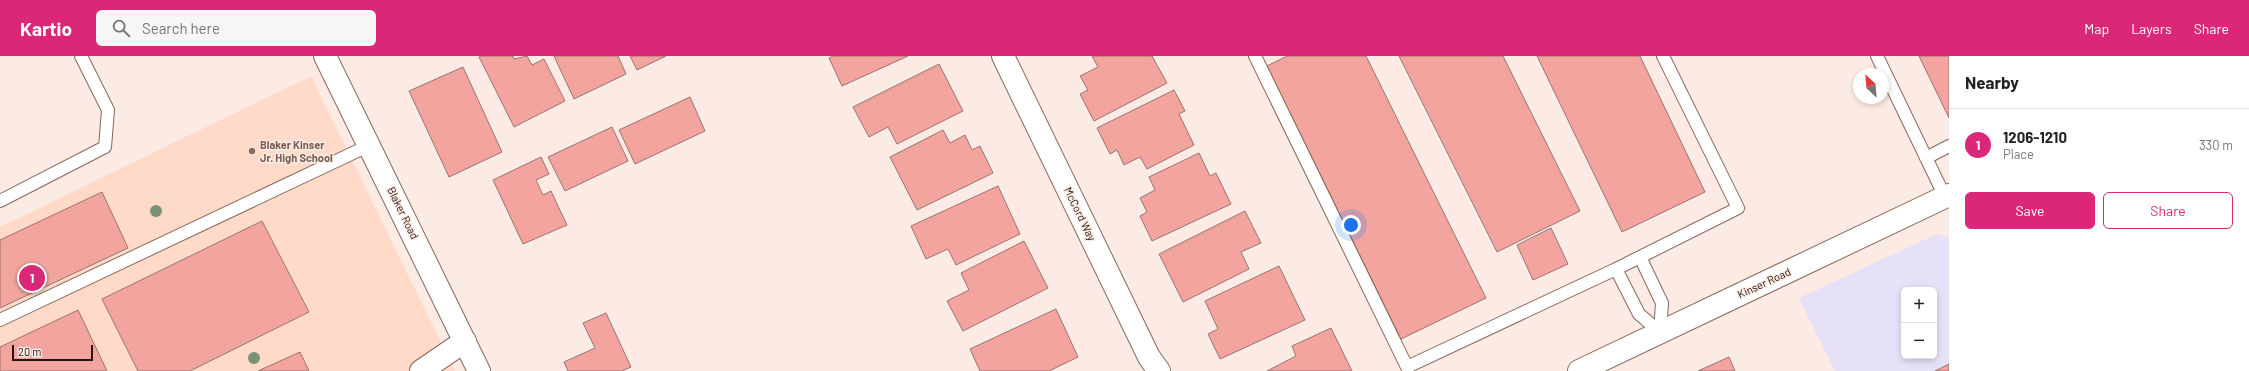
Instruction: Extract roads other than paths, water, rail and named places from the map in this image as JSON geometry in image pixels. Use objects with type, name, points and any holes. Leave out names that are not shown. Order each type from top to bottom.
[{"type":"street","name":"McCord Way","points":[[1003,56],[1149,357],[1160,371]]},
{"type":"street","name":"Blaker Road","points":[[332,58],[370,145],[479,371]]},
{"type":"street","name":"Kinser Road","points":[[1579,371],[1610,364],[1660,332],[1947,196]]},
{"type":"street","points":[[421,371],[465,341]]},
{"type":"lane","points":[[0,201],[105,147],[108,110],[81,56]]},
{"type":"lane","points":[[1255,56],[1407,367],[1616,269],[1738,208],[1663,56]]},
{"type":"lane","points":[[1877,56],[1926,158],[1947,196]]},
{"type":"lane","points":[[0,320],[370,145]]},
{"type":"lane","points":[[1926,158],[1949,146]]},
{"type":"lane","points":[[1640,257],[1662,303],[1660,332]]},
{"type":"lane","points":[[1616,269],[1639,314],[1660,332]]},
{"type":"place","name":"Blaker Kinser Jr. High School","points":[[252,151]]},
{"type":"place","name":"1206-1210","points":[[32,278]]}]
